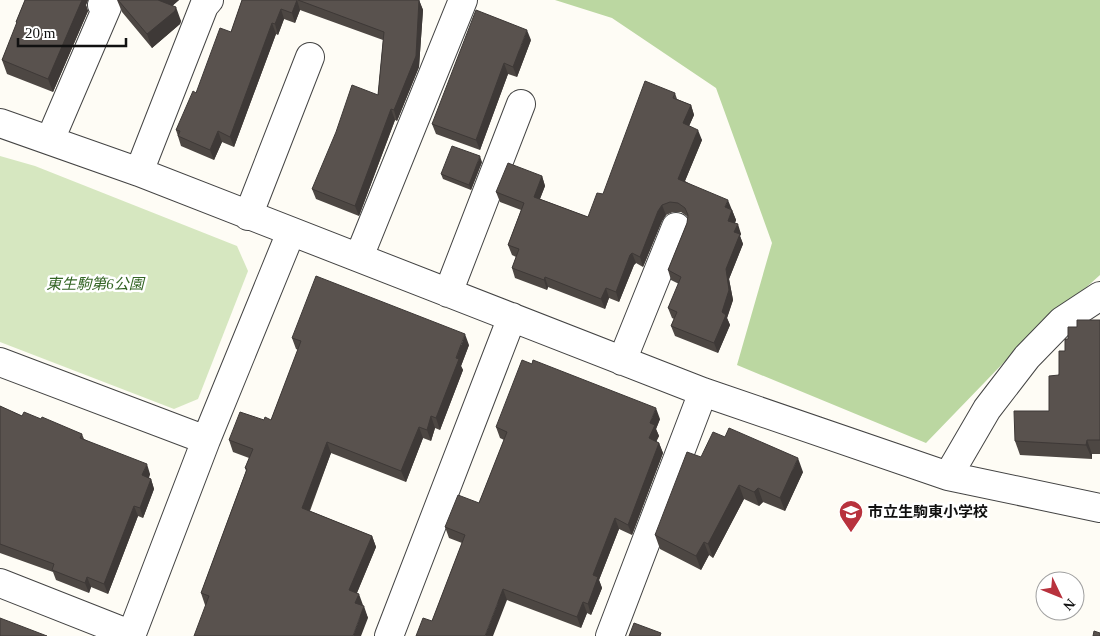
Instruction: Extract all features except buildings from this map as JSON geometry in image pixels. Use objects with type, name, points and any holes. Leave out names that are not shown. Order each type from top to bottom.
[{"type":"street","points":[[50,140],[107,7],[102,5],[105,0]]},
{"type":"street","points":[[139,172],[204,6],[210,0]]},
{"type":"street","points":[[360,257],[463,0]]},
{"type":"street","points":[[248,216],[310,57]]},
{"type":"street","points":[[448,293],[521,104]]},
{"type":"street","points":[[0,123],[139,172],[703,392],[948,476],[1100,508]]},
{"type":"street","points":[[622,361],[676,227]]},
{"type":"street","points":[[0,583],[132,636],[206,440],[291,232]]},
{"type":"street","points":[[948,476],[987,409],[1028,358],[1062,321],[1100,296]]},
{"type":"street","points":[[389,636],[512,317]]},
{"type":"street","points":[[0,362],[206,440]]},
{"type":"street","points":[[610,636],[703,392]]},
{"type":"green space","points":[[555,0],[1100,0],[1100,275],[1013,353],[926,443],[737,365],[772,243],[716,88],[612,18]]},
{"type":"green space","name":"東生駒第6公園","points":[[0,156],[35,166],[237,246],[248,271],[198,399],[174,409],[0,342]]},
{"type":"place","name":"市立生駒東小学校","points":[[851,533]]}]
